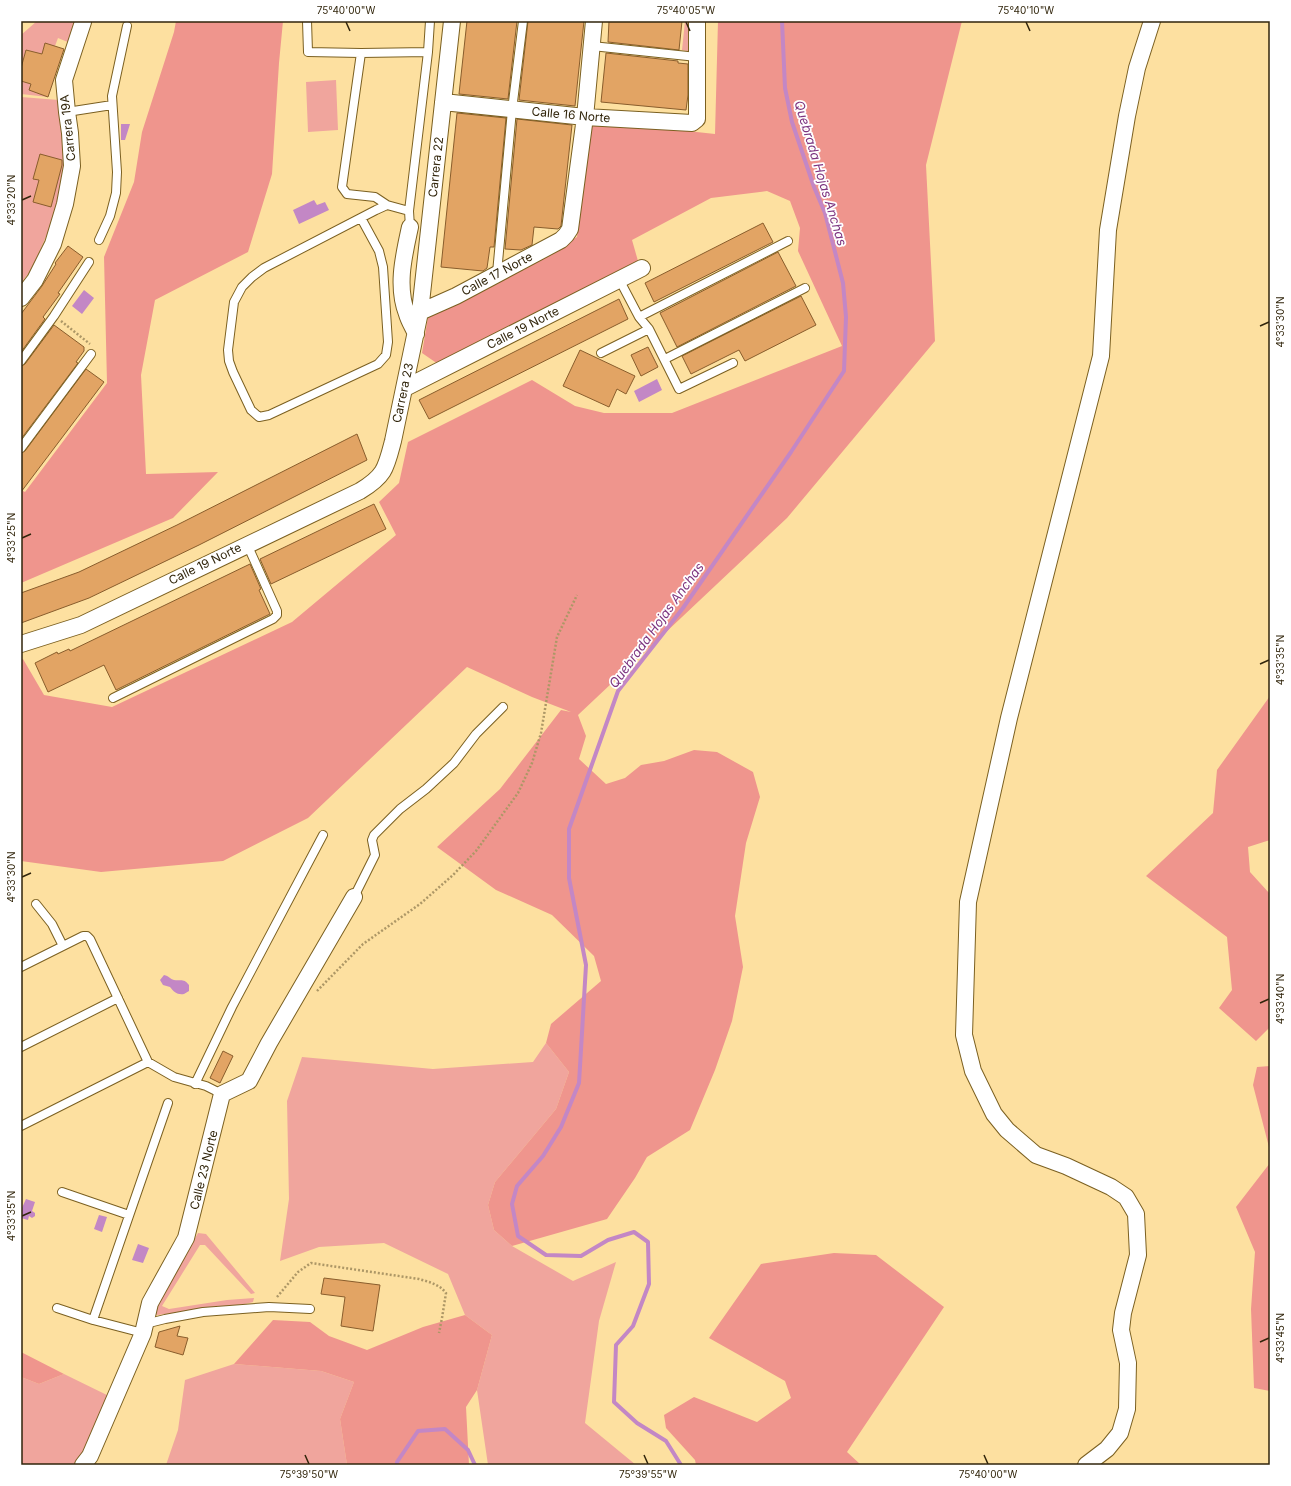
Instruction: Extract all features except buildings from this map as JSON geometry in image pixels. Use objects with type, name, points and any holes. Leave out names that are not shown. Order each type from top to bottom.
[{"type":"street","name":"Carrera 22","points":[[420,312],[452,21]]},
{"type":"street","points":[[585,117],[594,21]]},
{"type":"street","points":[[697,21],[697,57]]},
{"type":"street","points":[[1086,1465],[1107,1449],[1120,1433],[1127,1409],[1128,1363],[1121,1330],[1122,1313],[1138,1255],[1136,1214],[1126,1197],[1112,1187],[1066,1166],[1036,1155],[1007,1130],[994,1114],[973,1071],[964,1035],[968,902],[1009,718],[1101,356],[1108,230],[1128,109],[1137,68],[1152,21]]},
{"type":"street","name":"Carrera 19A","points":[[21,298],[35,280],[53,244],[65,204],[72,166],[64,80],[83,22]]},
{"type":"street","name":"Calle 16 Norte","points":[[444,102],[585,117],[692,123],[697,118],[697,57]]},
{"type":"street","name":"Calle 17 Norte","points":[[420,312],[456,296],[561,240],[566,235],[570,229],[585,117]]},
{"type":"street","points":[[410,227],[402,265],[402,294],[406,313],[416,334]]},
{"type":"street","name":"Calle 19 Norte","points":[[405,388],[642,268]]},
{"type":"street","name":"Carrera 23","points":[[382,473],[391,447],[405,388],[420,312]]},
{"type":"street","name":"Calle 19 Norte","points":[[21,644],[81,625],[360,491],[374,482],[382,473]]},
{"type":"street","points":[[222,1094],[249,1080],[354,897]]},
{"type":"street","name":"Calle 23 Norte","points":[[83,1465],[90,1456],[144,1329],[150,1303],[186,1238],[222,1094]]},
{"type":"lane","points":[[307,21],[308,52],[428,52]]},
{"type":"lane","points":[[410,227],[409,211],[428,52],[430,21]]},
{"type":"lane","points":[[497,273],[512,110],[523,21]]},
{"type":"lane","points":[[99,240],[110,216],[116,193],[117,172],[112,96],[127,26]]},
{"type":"lane","points":[[592,46],[697,57]]},
{"type":"lane","points":[[361,53],[342,187],[347,194],[375,197],[387,205],[409,211]]},
{"type":"lane","points":[[67,112],[112,105]]},
{"type":"lane","points":[[360,218],[379,251],[383,267],[388,342],[386,354],[378,364],[269,415],[259,417],[251,410],[232,372],[229,361],[228,350],[234,302],[242,287],[264,268],[360,218],[387,205]]},
{"type":"lane","points":[[639,317],[788,241]]},
{"type":"lane","points":[[21,361],[54,316],[89,262]]},
{"type":"lane","points":[[619,279],[639,317],[649,329],[679,390],[733,363]]},
{"type":"lane","points":[[665,359],[805,288]]},
{"type":"lane","points":[[601,353],[649,329]]},
{"type":"lane","points":[[21,448],[91,354]]},
{"type":"lane","points":[[113,698],[273,619],[277,615],[277,610],[247,544]]},
{"type":"lane","points":[[354,897],[375,855],[372,840],[374,835],[400,810],[426,790],[454,763],[476,734],[503,706]]},
{"type":"lane","points":[[195,1084],[232,1007],[322,835]]},
{"type":"lane","points":[[36,904],[52,924],[63,946]]},
{"type":"lane","points":[[21,967],[83,936],[87,936],[90,939],[148,1062],[174,1077],[206,1086],[222,1094]]},
{"type":"lane","points":[[21,1047],[118,998]]},
{"type":"lane","points":[[21,1126],[148,1062]]},
{"type":"lane","points":[[94,1320],[168,1104]]},
{"type":"lane","points":[[62,1192],[129,1215]]},
{"type":"lane","points":[[57,1308],[94,1320],[144,1329],[165,1318],[203,1312],[269,1307],[310,1309]]},
{"type":"path","points":[[54,316],[92,345],[91,354]]},
{"type":"path","points":[[316,993],[363,944],[420,904],[453,875],[476,851],[518,793],[532,763],[541,733],[557,637],[577,595]]},
{"type":"path","points":[[269,1307],[298,1272],[311,1263],[411,1278],[436,1284],[446,1293],[439,1333]]},
{"type":"shaded area","points":[[37,21],[74,21],[70,43],[58,38],[55,46],[45,44],[42,54],[26,50],[21,68],[21,35]]},
{"type":"shaded area","points":[[176,21],[283,21],[272,174],[248,252],[155,300],[141,375],[146,474],[218,472],[173,518],[21,583],[21,490],[25,492],[107,383],[104,257],[134,182],[142,132],[174,32]]},
{"type":"shaded area","points":[[685,21],[703,21],[693,52],[682,50]]},
{"type":"shaded area","points":[[718,21],[962,21],[926,165],[935,341],[787,518],[578,715],[586,736],[579,759],[606,784],[625,778],[641,765],[664,761],[694,750],[717,752],[753,772],[760,797],[746,843],[735,916],[743,967],[732,1021],[715,1070],[690,1130],[647,1157],[635,1178],[607,1219],[512,1246],[494,1230],[488,1205],[495,1182],[556,1109],[569,1072],[546,1043],[551,1024],[601,981],[594,956],[552,915],[496,890],[437,847],[500,789],[561,710],[571,712],[532,697],[467,667],[308,818],[223,861],[101,872],[21,861],[21,660],[23,659],[44,695],[112,707],[292,622],[396,535],[379,502],[399,483],[408,442],[532,380],[575,406],[604,413],[672,413],[842,346],[798,251],[800,228],[790,201],[767,191],[711,198],[632,240],[638,261],[438,364],[422,353],[428,317],[577,237],[590,124],[596,121],[715,134]]},
{"type":"shaded area","points":[[336,80],[338,130],[308,132],[306,82]]},
{"type":"shaded area","points":[[21,81],[31,84],[30,90],[48,97],[21,94]]},
{"type":"shaded area","points":[[21,97],[59,100],[65,168],[54,218],[32,269],[21,283]]},
{"type":"shaded area","points":[[121,124],[130,124],[125,140],[121,140]]},
{"type":"shaded area","points":[[314,200],[317,205],[325,202],[329,210],[299,224],[293,210]]},
{"type":"shaded area","points":[[84,290],[94,298],[82,314],[72,306]]},
{"type":"shaded area","points":[[657,379],[662,390],[639,402],[634,391]]},
{"type":"shaded area","points":[[1270,696],[1270,840],[1248,847],[1250,872],[1270,894],[1270,1027],[1256,1041],[1219,1008],[1232,990],[1227,937],[1146,876],[1213,813],[1217,770]]},
{"type":"shaded area","points":[[164,975],[174,980],[186,981],[189,985],[189,991],[184,994],[178,994],[170,987],[163,985],[160,980]]},
{"type":"shaded area","points":[[546,1043],[569,1072],[556,1109],[495,1182],[488,1205],[494,1230],[512,1246],[573,1281],[616,1262],[599,1321],[585,1423],[636,1465],[488,1465],[477,1390],[492,1335],[465,1315],[448,1274],[384,1243],[319,1247],[280,1261],[289,1199],[287,1101],[302,1057],[433,1069],[533,1062]]},
{"type":"shaded area","points":[[1270,1066],[1270,1151],[1253,1085],[1257,1067]]},
{"type":"shaded area","points":[[1270,1163],[1270,1391],[1254,1388],[1251,1309],[1255,1252],[1236,1207]]},
{"type":"shaded area","points":[[26,1199],[35,1202],[32,1211],[35,1213],[35,1216],[32,1218],[29,1216],[28,1220],[21,1218],[21,1210]]},
{"type":"shaded area","points":[[99,1215],[107,1217],[102,1232],[94,1229]]},
{"type":"shaded area","points":[[198,1233],[206,1234],[255,1293],[251,1294],[205,1245],[200,1245],[162,1306],[169,1309],[227,1300],[254,1298],[253,1302],[157,1315],[154,1313],[160,1300]]},
{"type":"shaded area","points":[[138,1244],[149,1248],[143,1263],[132,1260]]},
{"type":"shaded area","points":[[834,1253],[876,1255],[944,1307],[847,1452],[861,1465],[696,1465],[695,1460],[666,1428],[664,1415],[694,1397],[757,1422],[791,1398],[785,1381],[709,1338],[761,1264]]},
{"type":"shaded area","points":[[465,1315],[492,1335],[477,1390],[466,1407],[469,1465],[347,1465],[340,1419],[354,1382],[321,1371],[234,1364],[273,1320],[310,1322],[329,1336],[367,1350],[423,1327]]},
{"type":"shaded area","points":[[21,1352],[64,1374],[39,1384],[21,1377]]},
{"type":"shaded area","points":[[234,1364],[321,1371],[354,1382],[340,1419],[347,1465],[166,1465],[178,1430],[185,1380]]},
{"type":"shaded area","points":[[64,1374],[111,1397],[83,1452],[73,1465],[21,1465],[21,1377],[39,1384]]},
{"type":"waterway","name":"Quebrada Hojas Anchas","points":[[681,1465],[666,1441],[637,1423],[614,1402],[616,1345],[633,1326],[649,1284],[648,1242],[634,1232],[608,1240],[581,1256],[546,1255],[518,1236],[512,1204],[517,1186],[543,1156],[561,1127],[579,1083],[586,965],[569,878],[569,829],[618,691],[683,608],[791,452],[844,371],[846,317],[843,283],[825,213],[814,187],[792,122],[785,88],[782,21]]},
{"type":"waterway","name":"Quebrada Hojas Anchas","points":[[397,1465],[397,1462],[418,1431],[445,1429],[468,1450],[475,1465]]}]
